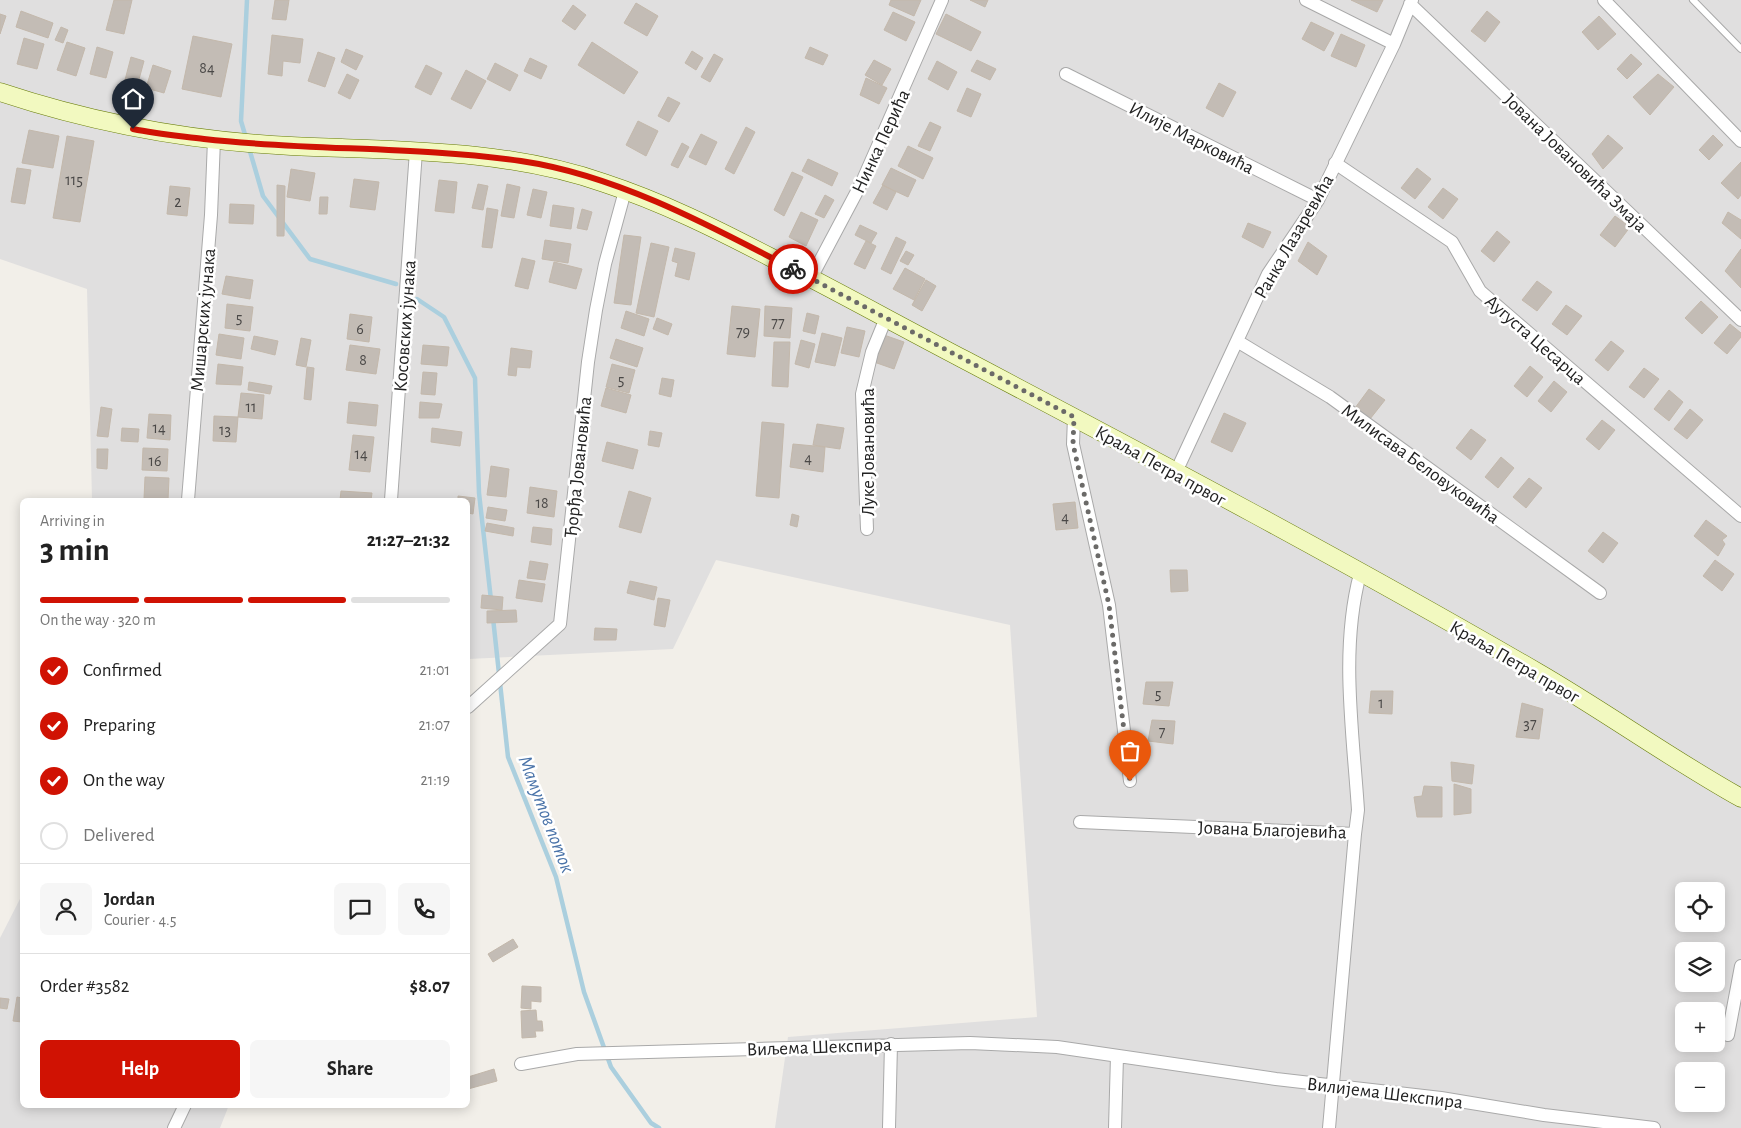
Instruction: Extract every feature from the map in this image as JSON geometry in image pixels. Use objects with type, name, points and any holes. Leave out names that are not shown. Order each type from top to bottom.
[{"type":"street","name":"Нинка Перића","points":[[811,278],[862,182],[942,0]]},
{"type":"street","points":[[1306,0],[1394,44]]},
{"type":"street","points":[[1604,0],[1741,141]]},
{"type":"street","name":"Ранка Лазаревића","points":[[1176,472],[1268,274],[1318,200],[1394,44],[1411,2]]},
{"type":"street","name":"Јована Јовановића Змаја","points":[[1411,2],[1741,320]]},
{"type":"street","name":"Илије Марковића","points":[[1066,74],[1318,200]]},
{"type":"street","name":"Краља Петра првог","points":[[0,92],[123,127],[246,143],[416,151],[522,161],[594,179],[625,190],[706,225],[811,278],[1176,472],[1535,671],[1741,798]]},
{"type":"street","name":"Мишарских јунака","points":[[188,498],[211,215],[214,140]]},
{"type":"street","name":"Косовских јунака","points":[[391,498],[416,151]]},
{"type":"street","name":"Аугуста Цесарца","points":[[1335,163],[1452,242],[1480,291],[1741,516]]},
{"type":"street","name":"Ђорђа Јовановића","points":[[470,705],[560,624],[588,362],[605,264],[625,190]]},
{"type":"street","name":"Луке Јовановића","points":[[867,529],[862,394],[872,352],[886,318]]},
{"type":"street","name":"Милисава Беловуковића","points":[[1237,341],[1330,397],[1600,593]]},
{"type":"street","points":[[1074,417],[1073,444],[1109,605],[1130,781]]},
{"type":"street","name":"Јована Благојевића","points":[[1080,822],[1355,834],[1358,810],[1348,656],[1352,614],[1360,574]]},
{"type":"street","points":[[1329,1128],[1355,834]]},
{"type":"street","points":[[1728,1035],[1741,966]]},
{"type":"street","name":"Виљема Шекспира","points":[[521,1064],[577,1054],[891,1044],[970,1043],[1048,1047],[1117,1056]]},
{"type":"street","points":[[890,1128],[891,1044]]},
{"type":"street","points":[[1115,1128],[1117,1056]]},
{"type":"street","name":"Вилијема Шекспира","points":[[1117,1056],[1332,1086],[1440,1098],[1544,1115],[1654,1128]]},
{"type":"street","points":[[174,1128],[184,1108]]},
{"type":"lane","points":[[1693,0],[1741,50]]},
{"type":"shaded area","points":[[0,0],[1741,0],[1741,1128],[775,1128],[788,1037],[1037,1017],[1010,625],[716,560],[673,649],[470,659],[470,498],[92,498],[87,289],[0,259]]},
{"type":"shaded area","points":[[20,899],[20,1108],[228,1108],[220,1128],[0,1128],[0,938]]},
{"type":"building","points":[[114,0],[132,0],[124,34],[106,30]]},
{"type":"building","points":[[275,0],[289,0],[286,20],[272,19]]},
{"type":"building","points":[[891,0],[921,0],[914,16],[889,5]]},
{"type":"building","points":[[970,0],[988,0],[985,7]]},
{"type":"building","points":[[1351,0],[1383,0],[1377,12]]},
{"type":"building","points":[[636,3],[658,16],[647,36],[624,23]]},
{"type":"building","points":[[573,5],[586,15],[575,30],[562,21]]},
{"type":"building","points":[[21,11],[53,23],[48,38],[16,27]]},
{"type":"building","points":[[1487,11],[1500,22],[1485,42],[1471,31]]},
{"type":"building","points":[[893,12],[915,22],[906,41],[884,30]]},
{"type":"building","points":[[0,14],[6,16],[0,34]]},
{"type":"building","points":[[946,14],[981,32],[971,51],[936,34]]},
{"type":"building","points":[[1599,16],[1616,34],[1598,50],[1582,32]]},
{"type":"building","points":[[1311,22],[1334,33],[1324,51],[1302,39]]},
{"type":"building","points":[[61,27],[68,30],[63,43],[55,40]]},
{"type":"building","points":[[1341,34],[1365,45],[1356,67],[1331,56]]},
{"type":"building","points":[[272,35],[303,39],[300,63],[283,61],[282,76],[268,74]]},
{"type":"building","points":[[193,36],[232,44],[221,97],[182,89]]},
{"type":"building","points":[[24,38],[44,44],[37,69],[17,64]]},
{"type":"building","points":[[67,42],[85,48],[76,76],[57,70]]},
{"type":"building","points":[[592,42],[638,72],[624,94],[578,65]]},
{"type":"building","points":[[97,47],[113,52],[106,78],[90,74]]},
{"type":"building","points":[[810,47],[828,55],[823,65],[805,58]]},
{"type":"building","points":[[346,49],[363,56],[356,70],[341,62]]},
{"type":"building","points":[[692,51],[703,58],[696,70],[685,63]]},
{"type":"building","points":[[318,52],[335,58],[325,87],[308,81]]},
{"type":"building","points":[[714,54],[723,59],[710,82],[701,77]]},
{"type":"building","points":[[1631,54],[1642,64],[1627,79],[1617,69]]},
{"type":"building","points":[[131,57],[144,61],[138,83],[125,80]]},
{"type":"building","points":[[530,58],[547,66],[541,79],[524,71]]},
{"type":"building","points":[[874,60],[891,69],[882,85],[865,75]]},
{"type":"building","points":[[977,60],[996,69],[990,80],[971,71]]},
{"type":"building","points":[[937,61],[957,72],[948,90],[928,79]]},
{"type":"building","points":[[495,63],[518,75],[510,91],[487,79]]},
{"type":"building","points":[[153,65],[171,71],[164,93],[146,88]]},
{"type":"building","points":[[426,65],[442,73],[431,95],[415,87]]},
{"type":"building","points":[[466,70],[486,81],[471,109],[451,99]]},
{"type":"building","points":[[347,74],[359,80],[350,99],[338,93]]},
{"type":"building","points":[[1658,74],[1674,87],[1650,115],[1633,97]]},
{"type":"building","points":[[866,78],[887,88],[879,104],[860,95]]},
{"type":"building","points":[[1219,83],[1236,92],[1223,117],[1206,108]]},
{"type":"building","points":[[967,88],[981,94],[971,117],[957,111]]},
{"type":"building","points":[[668,97],[680,103],[669,122],[658,116]]},
{"type":"building","points":[[638,121],[658,131],[646,156],[626,145]]},
{"type":"building","points":[[930,122],[941,127],[930,151],[918,146]]},
{"type":"building","points":[[746,127],[755,132],[734,174],[725,169]]},
{"type":"building","points":[[29,130],[59,136],[53,168],[22,163]]},
{"type":"building","points":[[701,134],[717,142],[706,165],[689,157]]},
{"type":"building","points":[[1608,135],[1623,148],[1603,169],[1592,154]]},
{"type":"building","points":[[1713,135],[1723,145],[1709,160],[1699,150]]},
{"type":"building","points":[[67,136],[94,141],[80,222],[53,218]]},
{"type":"building","points":[[682,143],[689,147],[678,168],[671,165]]},
{"type":"building","points":[[908,146],[933,158],[923,179],[898,166]]},
{"type":"building","points":[[808,159],[838,173],[832,186],[802,171]]},
{"type":"building","points":[[1741,162],[1741,195],[1738,199],[1721,183]]},
{"type":"building","points":[[17,168],[31,170],[25,204],[11,202]]},
{"type":"building","points":[[891,168],[916,180],[908,197],[882,185]]},
{"type":"building","points":[[1417,168],[1431,179],[1415,199],[1401,188]]},
{"type":"building","points":[[291,169],[315,173],[310,201],[287,197]]},
{"type":"building","points":[[792,172],[803,177],[784,216],[774,210]]},
{"type":"building","points":[[354,179],[379,182],[375,210],[350,207]]},
{"type":"building","points":[[439,180],[457,182],[454,213],[435,211]]},
{"type":"building","points":[[478,184],[488,186],[483,210],[472,208]]},
{"type":"building","points":[[507,184],[520,187],[514,218],[501,216]]},
{"type":"building","points":[[277,185],[285,186],[284,236],[277,236]]},
{"type":"building","points":[[883,185],[896,192],[887,210],[873,203]]},
{"type":"building","points":[[170,186],[190,188],[187,216],[167,214]]},
{"type":"building","points":[[1443,188],[1458,199],[1443,219],[1428,207]]},
{"type":"building","points":[[533,189],[547,192],[541,218],[527,215]]},
{"type":"building","points":[[825,195],[834,200],[824,218],[815,214]]},
{"type":"building","points":[[320,197],[328,197],[327,214],[319,214]]},
{"type":"building","points":[[230,204],[254,205],[253,224],[229,223]]},
{"type":"building","points":[[553,205],[574,208],[571,229],[550,226]]},
{"type":"building","points":[[487,208],[498,210],[492,248],[482,247]]},
{"type":"building","points":[[582,209],[592,212],[587,230],[577,228]]},
{"type":"building","points":[[801,212],[818,220],[806,246],[789,237]]},
{"type":"building","points":[[1728,212],[1741,220],[1741,239],[1722,223]]},
{"type":"building","points":[[1615,216],[1630,227],[1615,247],[1600,235]]},
{"type":"building","points":[[1248,223],[1271,232],[1263,248],[1242,237]]},
{"type":"building","points":[[860,225],[877,233],[871,243],[855,235]]},
{"type":"building","points":[[1497,231],[1510,242],[1494,262],[1481,251]]},
{"type":"building","points":[[624,235],[641,237],[631,305],[614,303]]},
{"type":"building","points":[[896,237],[906,242],[891,274],[881,269]]},
{"type":"building","points":[[545,240],[571,244],[568,263],[542,259]]},
{"type":"building","points":[[866,241],[876,246],[865,269],[854,264]]},
{"type":"building","points":[[1308,242],[1327,256],[1317,275],[1298,261]]},
{"type":"building","points":[[651,243],[669,247],[654,317],[636,313]]},
{"type":"building","points":[[675,248],[695,253],[689,280],[675,276],[678,263],[672,261]]},
{"type":"building","points":[[1741,249],[1741,288],[1725,271]]},
{"type":"building","points":[[906,251],[914,255],[908,265],[900,261]]},
{"type":"building","points":[[522,258],[535,261],[528,289],[515,286]]},
{"type":"building","points":[[554,262],[582,269],[576,289],[549,282]]},
{"type":"building","points":[[905,268],[925,279],[914,300],[893,289]]},
{"type":"building","points":[[226,276],[253,280],[250,299],[222,294]]},
{"type":"building","points":[[926,280],[936,286],[922,311],[912,305]]},
{"type":"building","points":[[1537,281],[1552,292],[1537,311],[1522,300]]},
{"type":"building","points":[[1701,301],[1718,317],[1702,334],[1685,318]]},
{"type":"building","points":[[227,304],[253,307],[250,331],[225,328]]},
{"type":"building","points":[[1566,305],[1582,316],[1567,335],[1552,324]]},
{"type":"building","points":[[732,306],[760,309],[755,357],[727,354]]},
{"type":"building","points":[[765,306],[792,308],[790,338],[764,336]]},
{"type":"building","points":[[626,311],[649,319],[644,336],[621,328]]},
{"type":"building","points":[[807,313],[819,316],[815,334],[803,331]]},
{"type":"building","points":[[350,314],[372,317],[369,342],[347,339]]},
{"type":"building","points":[[657,318],[672,324],[668,335],[653,329]]},
{"type":"building","points":[[1730,324],[1741,333],[1741,337],[1727,354],[1714,343]]},
{"type":"building","points":[[847,327],[865,331],[859,357],[841,353]]},
{"type":"building","points":[[822,333],[842,338],[835,366],[815,362]]},
{"type":"building","points":[[219,334],[244,338],[241,359],[216,355]]},
{"type":"building","points":[[884,335],[904,342],[894,369],[874,362]]},
{"type":"building","points":[[254,336],[278,341],[275,355],[251,349]]},
{"type":"building","points":[[301,338],[311,340],[306,367],[296,365]]},
{"type":"building","points":[[616,339],[643,348],[637,367],[610,358]]},
{"type":"building","points":[[801,340],[815,344],[809,368],[795,364]]},
{"type":"building","points":[[1611,341],[1624,351],[1608,371],[1595,360]]},
{"type":"building","points":[[774,342],[790,342],[788,387],[772,386]]},
{"type":"building","points":[[350,345],[380,349],[376,374],[346,370]]},
{"type":"building","points":[[423,345],[449,347],[447,366],[421,364]]},
{"type":"building","points":[[511,348],[532,351],[530,368],[517,367],[516,376],[508,375]]},
{"type":"building","points":[[218,364],[243,367],[241,385],[216,384]]},
{"type":"building","points":[[612,364],[635,370],[629,393],[606,387]]},
{"type":"building","points":[[1530,366],[1543,377],[1527,397],[1514,386]]},
{"type":"building","points":[[307,367],[314,368],[311,400],[304,399]]},
{"type":"building","points":[[1644,368],[1659,379],[1644,398],[1629,387]]},
{"type":"building","points":[[423,372],[437,373],[435,395],[421,394]]},
{"type":"building","points":[[662,378],[674,380],[671,397],[659,394]]},
{"type":"building","points":[[1554,381],[1567,392],[1551,412],[1538,401]]},
{"type":"building","points":[[249,382],[272,386],[270,394],[248,390]]},
{"type":"building","points":[[606,388],[631,395],[626,413],[601,406]]},
{"type":"building","points":[[1369,389],[1385,400],[1370,419],[1355,408]]},
{"type":"building","points":[[1669,390],[1683,402],[1669,421],[1654,409]]},
{"type":"building","points":[[241,393],[264,395],[262,419],[238,417]]},
{"type":"building","points":[[349,402],[378,405],[376,426],[347,423]]},
{"type":"building","points":[[420,402],[442,404],[439,418],[419,418]]},
{"type":"building","points":[[101,407],[112,409],[108,437],[97,436]]},
{"type":"building","points":[[1690,409],[1703,420],[1687,439],[1674,429]]},
{"type":"building","points":[[1224,413],[1246,423],[1232,452],[1211,442]]},
{"type":"building","points":[[149,414],[171,415],[170,440],[147,438]]},
{"type":"building","points":[[214,416],[238,417],[236,442],[213,441]]},
{"type":"building","points":[[1602,420],[1615,430],[1599,450],[1586,439]]},
{"type":"building","points":[[762,422],[784,424],[779,498],[756,496]]},
{"type":"building","points":[[817,424],[844,428],[840,449],[813,445]]},
{"type":"building","points":[[122,428],[139,429],[138,442],[121,441]]},
{"type":"building","points":[[432,428],[462,432],[460,446],[431,442]]},
{"type":"building","points":[[1471,429],[1486,440],[1471,460],[1456,448]]},
{"type":"building","points":[[650,431],[662,433],[659,447],[648,445]]},
{"type":"building","points":[[353,435],[374,437],[370,472],[349,470]]},
{"type":"building","points":[[607,442],[638,450],[633,469],[602,461]]},
{"type":"building","points":[[793,444],[825,447],[823,472],[790,467]]},
{"type":"building","points":[[143,448],[168,449],[167,471],[142,470]]},
{"type":"building","points":[[97,449],[108,449],[107,469],[97,468]]},
{"type":"building","points":[[1501,457],[1514,468],[1498,488],[1485,477]]},
{"type":"building","points":[[491,466],[509,469],[506,497],[487,495]]},
{"type":"building","points":[[145,477],[169,478],[168,498],[144,498]]},
{"type":"building","points":[[1529,478],[1542,488],[1526,508],[1513,497]]},
{"type":"building","points":[[530,487],[557,491],[554,517],[527,513]]},
{"type":"building","points":[[341,491],[372,493],[371,498],[340,498]]},
{"type":"building","points":[[629,491],[651,498],[641,533],[619,527]]},
{"type":"building","points":[[458,496],[475,498],[473,514],[470,513],[470,498],[458,498]]},
{"type":"building","points":[[1075,502],[1078,528],[1056,530],[1053,504]]},
{"type":"building","points":[[488,507],[507,510],[505,521],[486,518]]},
{"type":"building","points":[[792,514],[799,516],[797,527],[790,525]]},
{"type":"building","points":[[1706,520],[1727,536],[1722,540],[1725,544],[1718,556],[1694,536]]},
{"type":"building","points":[[487,523],[514,528],[513,536],[485,531]]},
{"type":"building","points":[[533,527],[552,529],[551,545],[531,542]]},
{"type":"building","points":[[1603,532],[1618,543],[1603,563],[1588,551]]},
{"type":"building","points":[[1715,560],[1734,574],[1722,591],[1703,576]]},
{"type":"building","points":[[530,561],[548,564],[545,580],[527,578]]},
{"type":"building","points":[[1170,570],[1187,570],[1188,591],[1171,592]]},
{"type":"building","points":[[519,580],[545,584],[542,602],[516,598]]},
{"type":"building","points":[[630,581],[657,587],[654,600],[627,593]]},
{"type":"building","points":[[482,595],[503,597],[502,610],[481,608]]},
{"type":"building","points":[[658,598],[670,600],[665,627],[654,625]]},
{"type":"building","points":[[516,610],[517,622],[487,623],[487,611]]},
{"type":"building","points":[[595,628],[617,629],[616,640],[594,640]]},
{"type":"building","points":[[1146,682],[1173,682],[1169,706],[1143,704]]},
{"type":"building","points":[[1371,691],[1393,691],[1392,714],[1369,713]]},
{"type":"building","points":[[1522,703],[1543,709],[1539,739],[1516,737]]},
{"type":"building","points":[[1152,720],[1175,721],[1173,744],[1148,741]]},
{"type":"building","points":[[1451,762],[1474,765],[1472,784],[1452,781]]},
{"type":"building","points":[[1454,784],[1471,789],[1471,813],[1454,815]]},
{"type":"building","points":[[1424,786],[1442,787],[1442,817],[1417,817],[1414,797],[1422,796]]},
{"type":"building","points":[[513,939],[518,947],[493,962],[488,954]]},
{"type":"building","points":[[522,986],[541,987],[541,1002],[531,1001],[531,1009],[521,1008]]},
{"type":"building","points":[[17,997],[20,998],[20,1022],[13,1021]]},
{"type":"building","points":[[0,998],[9,999],[7,1009],[0,1008]]},
{"type":"building","points":[[536,1010],[537,1021],[542,1021],[543,1031],[535,1031],[536,1037],[522,1038],[521,1011]]},
{"type":"building","points":[[494,1069],[497,1081],[470,1088],[470,1076]]},
{"type":"waterway","name":"Мамутов поток","points":[[246,138],[241,121],[247,0]]},
{"type":"waterway","name":"Мамутов поток","points":[[249,148],[263,196],[310,259],[396,284]]},
{"type":"waterway","name":"Мамутов поток","points":[[417,299],[444,317],[475,378],[479,493],[491,600]]},
{"type":"waterway","name":"Мамутов поток","points":[[493,618],[508,757],[556,877],[584,992],[611,1067],[651,1123],[659,1128]]},
{"type":"way so far","points":[[793,269],[1074,417],[1073,444],[1109,605],[1130,781]]},
{"type":"route","points":[[133,129],[254,144],[442,153],[522,161],[594,179],[648,199],[706,225],[793,269]]}]
